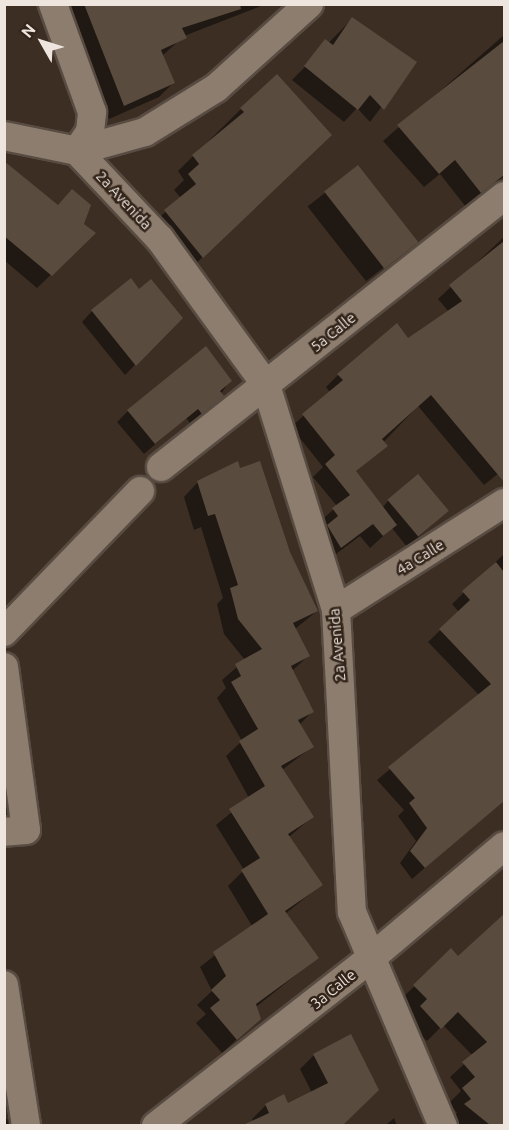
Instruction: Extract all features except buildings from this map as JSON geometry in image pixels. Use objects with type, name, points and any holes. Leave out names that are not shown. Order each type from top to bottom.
[{"type":"street","points":[[53,4],[92,112],[90,132],[77,151]]},
{"type":"street","points":[[4,136],[77,151],[156,126],[216,88],[309,4]]},
{"type":"street","name":"2a Avenida","points":[[77,151],[160,239],[266,385],[336,610],[352,912],[370,959],[443,1125]]},
{"type":"street","name":"5a Calle","points":[[161,467],[504,196]]},
{"type":"street","points":[[4,632],[140,491]]},
{"type":"street","name":"4a Calle","points":[[336,610],[504,504]]},
{"type":"street","points":[[4,667],[26,830],[4,832]]},
{"type":"street","name":"3a Calle","points":[[156,1125],[370,959],[504,846]]},
{"type":"street","points":[[4,985],[26,1125]]}]
